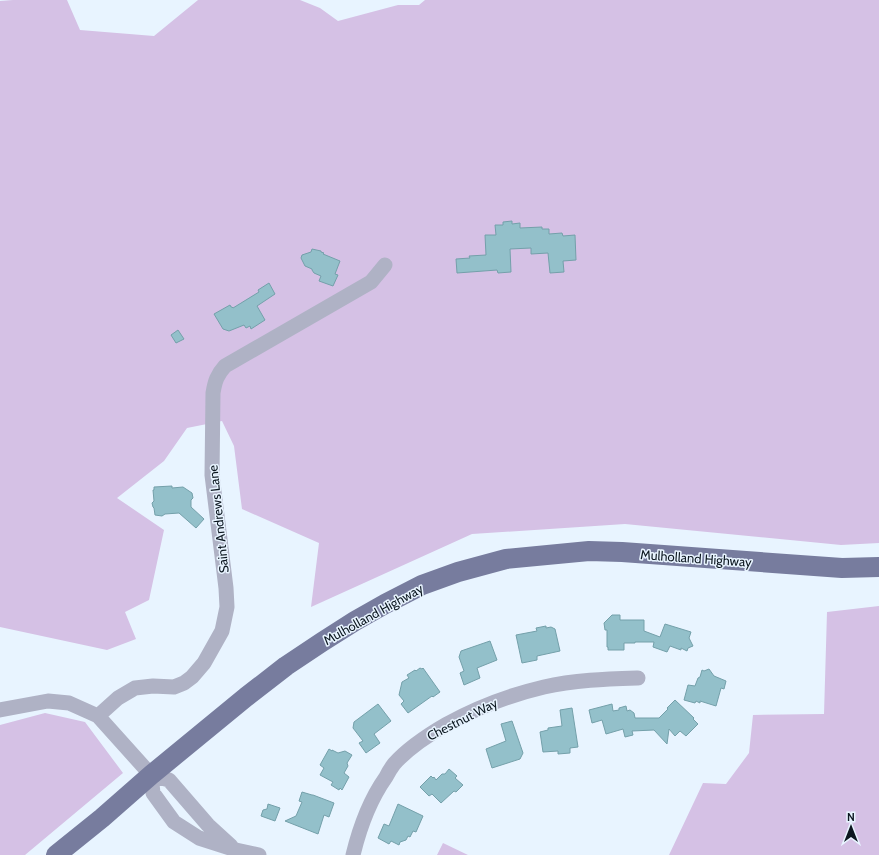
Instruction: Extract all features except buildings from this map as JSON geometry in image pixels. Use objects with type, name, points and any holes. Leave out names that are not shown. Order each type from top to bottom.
[{"type":"main road","name":"Mulholland Highway","points":[[56,855],[102,818],[150,775],[286,666],[355,621],[385,604],[422,585],[458,572],[506,558],[589,551],[622,552],[835,568],[879,567]]},
{"type":"street","name":"Saint Andrews Lane","points":[[98,716],[118,698],[135,688],[153,686],[174,687],[184,683],[192,677],[204,663],[222,631],[226,607],[226,588],[212,475],[213,393],[214,383],[218,374],[226,366],[371,282],[385,265]]},
{"type":"street","name":"Chestnut Way","points":[[353,855],[358,834],[367,810],[379,786],[394,765],[413,746],[432,733],[480,708],[509,696],[564,684],[607,679],[638,678]]},
{"type":"street","points":[[0,710],[48,702],[70,703],[98,716],[150,775],[153,793],[174,822],[199,838],[235,853],[259,855]]},
{"type":"street","points":[[150,775],[169,780],[208,825],[235,853]]},
{"type":"street","points":[[177,824],[195,810]]},
{"type":"shaded area","points":[[67,0],[80,30],[154,36],[198,0],[300,0],[320,8],[338,21],[398,5],[419,5],[425,0],[879,0],[879,543],[841,545],[625,524],[472,534],[311,607],[319,543],[242,509],[234,446],[222,421],[187,428],[164,461],[117,498],[164,530],[149,600],[125,612],[136,639],[107,650],[0,627],[0,1]]},
{"type":"shaded area","points":[[879,606],[879,855],[669,855],[703,783],[726,784],[749,753],[753,715],[824,714],[827,612]]},
{"type":"shaded area","points":[[45,713],[85,722],[123,773],[25,855],[0,855],[0,725]]},
{"type":"shaded area","points":[[443,843],[468,855],[437,855]]}]
